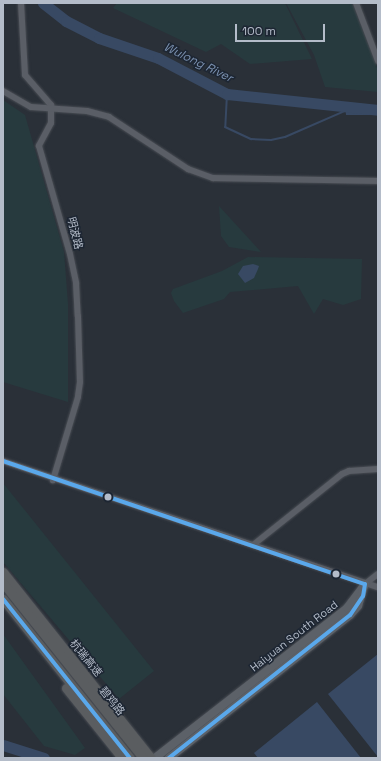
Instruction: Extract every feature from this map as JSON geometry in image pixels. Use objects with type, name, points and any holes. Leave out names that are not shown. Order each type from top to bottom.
[{"type":"highway","name":"杭瑞高速","points":[[3,572],[151,758]]},
{"type":"highway","name":"碧鸡路","points":[[3,584],[143,758]]},
{"type":"highway","name":"碧鸡路","points":[[3,599],[130,758]]},
{"type":"highway","points":[[3,609],[122,758]]},
{"type":"main road","name":"Haiyuan South Road","points":[[156,758],[347,608],[365,584]]},
{"type":"main road","name":"Haiyuan South Road","points":[[169,758],[350,614],[363,596],[365,584]]},
{"type":"street","points":[[21,3],[25,75],[45,96],[52,110]]},
{"type":"street","points":[[356,3],[378,61]]},
{"type":"street","points":[[3,91],[31,107],[52,110],[87,111],[104,115],[188,169],[213,178],[378,181]]},
{"type":"street","name":"明波路","points":[[52,110],[51,123],[39,146],[58,209],[76,283],[80,382],[53,480]]},
{"type":"street","points":[[3,461],[53,480],[253,545],[365,584],[378,587]]},
{"type":"street","points":[[253,545],[342,474],[349,471],[378,469]]},
{"type":"street","points":[[365,584],[378,574]]},
{"type":"green space","points":[[117,3],[285,3],[312,59],[250,64],[221,44],[206,52],[113,8]]},
{"type":"green space","points":[[286,3],[352,3],[378,70],[378,92],[325,87],[314,55]]},
{"type":"green space","points":[[3,100],[25,115],[64,252],[68,304],[68,402],[3,382]]},
{"type":"green space","points":[[219,206],[261,252],[229,247],[221,236]]},
{"type":"green space","points":[[248,257],[362,259],[361,299],[343,305],[323,299],[314,314],[298,286],[230,292],[224,299],[183,313],[174,301],[171,293],[173,289],[222,271]]},
{"type":"green space","points":[[3,483],[154,671],[119,699],[3,562]]},
{"type":"green space","points":[[3,634],[85,748],[75,755],[44,746],[3,694]]},
{"type":"water","points":[[345,104],[378,106],[378,115],[346,115]]},
{"type":"water","points":[[253,264],[259,266],[258,269],[254,278],[245,283],[238,274],[243,266]]},
{"type":"water","points":[[378,654],[378,757],[328,694]]},
{"type":"water","points":[[317,702],[361,758],[258,758],[254,753]]},
{"type":"waterway","name":"Wulong River","points":[[43,3],[66,21],[99,38],[158,58],[227,94],[378,110]]},
{"type":"waterway","points":[[227,94],[225,127],[251,139],[271,140],[285,137],[347,110]]},
{"type":"waterway","points":[[3,745],[44,758]]},
{"type":"transit line","name":"100","points":[[3,461],[365,584],[363,596],[350,615],[169,758]]},
{"type":"transit line","name":"100","points":[[3,599],[130,758]]}]
